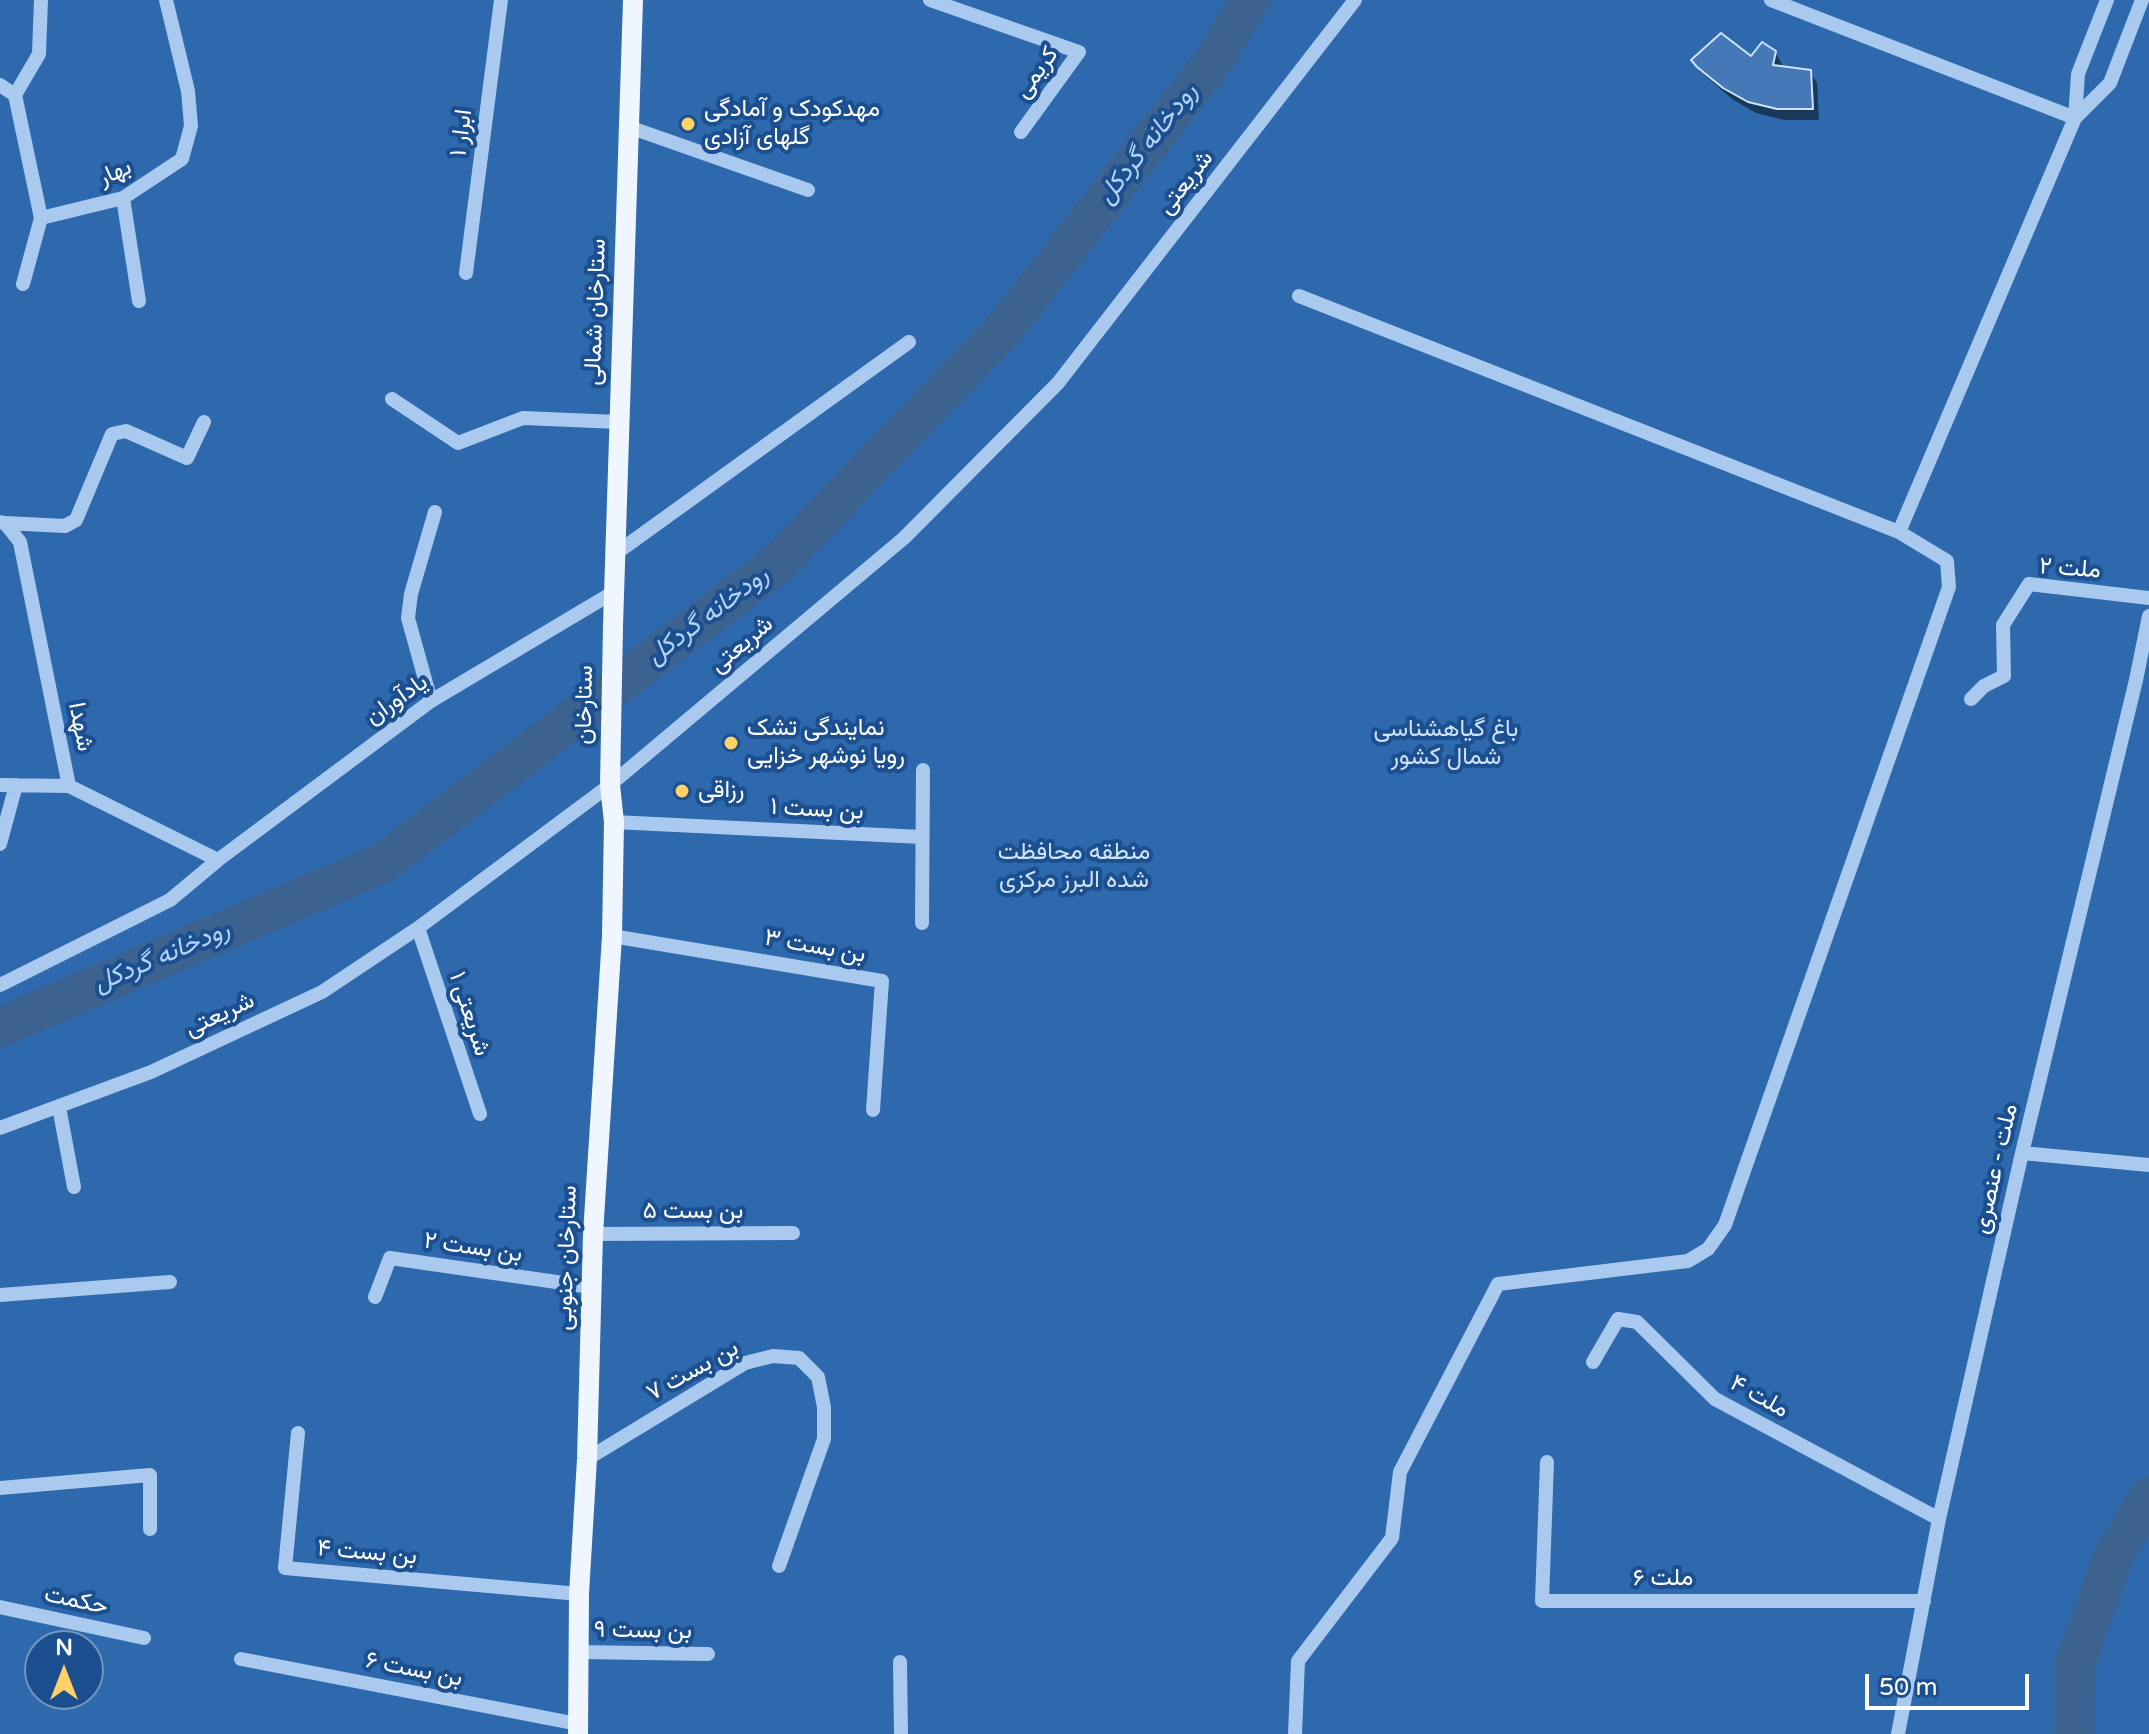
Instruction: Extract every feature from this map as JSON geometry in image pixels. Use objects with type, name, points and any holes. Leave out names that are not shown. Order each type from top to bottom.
[{"type":"main road","name":"ستارخان شمالی","points":[[613,626],[633,0]]},
{"type":"main road","name":"ستارخان","points":[[610,785],[613,626]]},
{"type":"main road","name":"ستارخان جنوبی","points":[[578,1729],[579,1594],[587,1459],[593,1234],[612,936],[614,822],[610,785]]},
{"type":"street","points":[[23,284],[41,218],[15,95],[39,54],[41,0]]},
{"type":"street","name":"ابرار ۱","points":[[466,273],[501,0]]},
{"type":"street","name":"کریمی","points":[[930,0],[1079,52],[1021,132]]},
{"type":"street","name":"شریعتی","points":[[0,1128],[151,1072],[322,992],[418,928],[610,785],[904,538],[1058,383],[1355,0]]},
{"type":"street","points":[[1899,532],[2075,118],[2078,74],[2107,0]]},
{"type":"street","points":[[2075,118],[2110,83],[2142,0]]},
{"type":"street","name":"بهار","points":[[41,218],[123,198],[182,159],[191,126],[188,91],[168,1]]},
{"type":"street","points":[[1779,2],[2075,118]]},
{"type":"street","points":[[0,85],[15,95]]},
{"type":"street","points":[[629,127],[808,190]]},
{"type":"street","points":[[123,198],[139,301]]},
{"type":"street","points":[[1295,1734],[1298,1661],[1392,1538],[1400,1472],[1498,1284],[1688,1261],[1708,1249],[1725,1225],[1949,587],[1947,561],[1899,532],[1299,296]]},
{"type":"street","points":[[615,554],[909,342]]},
{"type":"street","points":[[392,399],[458,443],[523,418],[618,422]]},
{"type":"street","points":[[3,522],[65,526],[76,520],[112,434],[126,431],[187,458],[204,422]]},
{"type":"street","points":[[431,701],[408,618],[411,594],[435,512]]},
{"type":"street","name":"شهدا","points":[[3,522],[20,542],[69,786],[218,860]]},
{"type":"street","name":"ملت ۲","points":[[1971,699],[1984,686],[2004,676],[2003,625],[2029,584],[2149,598]]},
{"type":"street","name":"یادآوران","points":[[0,985],[170,900],[218,860],[431,701],[614,592]]},
{"type":"street","name":"ملت - عنصری","points":[[1898,1734],[1939,1519],[2022,1153],[2142,677],[2149,616]]},
{"type":"street","points":[[922,923],[923,770]]},
{"type":"street","points":[[0,785],[69,786]]},
{"type":"street","points":[[0,844],[16,785]]},
{"type":"street","name":"بن بست ۱","points":[[614,822],[922,837]]},
{"type":"street","name":"شریعتی ۱","points":[[418,928],[480,1114]]},
{"type":"street","name":"بن بست ۳","points":[[612,936],[882,981],[873,1110]]},
{"type":"street","points":[[59,1107],[74,1187]]},
{"type":"street","points":[[2022,1153],[2149,1165]]},
{"type":"street","name":"بن بست ۵","points":[[593,1234],[793,1233]]},
{"type":"street","name":"بن بست ۲","points":[[375,1297],[390,1258],[591,1287]]},
{"type":"street","points":[[0,1295],[170,1282]]},
{"type":"street","name":"ملت ۴","points":[[1593,1362],[1618,1319],[1637,1322],[1715,1399],[1939,1519]]},
{"type":"street","name":"بن بست ۷","points":[[587,1459],[745,1363],[773,1356],[799,1358],[818,1377],[824,1407],[824,1439],[779,1566]]},
{"type":"street","name":"بن بست ۴","points":[[298,1433],[285,1568],[579,1594]]},
{"type":"street","name":"ملت ۶","points":[[1547,1462],[1542,1601],[1924,1601]]},
{"type":"street","points":[[0,1488],[150,1475],[150,1529]]},
{"type":"street","name":"حکمت","points":[[0,1607],[144,1638]]},
{"type":"street","name":"بن بست ۹","points":[[578,1652],[708,1654]]},
{"type":"street","name":"بن بست ۶","points":[[241,1659],[578,1729]]},
{"type":"street","points":[[900,1662],[901,1734]]},
{"type":"green space","name":"منطقه محافظت شده البرز مرکزی","points":[[0,0],[2149,0],[2149,1734],[0,1734]]},
{"type":"building","points":[[1721,33],[1751,56],[1762,42],[1776,51],[1773,65],[1811,70],[1813,109],[1777,109],[1748,102],[1723,88],[1697,67],[1691,60]]},
{"type":"waterway","name":"رودخانه گردکل","points":[[0,1027],[383,863],[777,564],[1004,329],[1214,60],[1250,0]]},
{"type":"waterway","points":[[2074,1734],[2075,1665],[2112,1559],[2149,1497]]},
{"type":"place","name":"مهدکودک و آمادگی گلهای آزادی","points":[[688,124]]},
{"type":"place","name":"نمایندگی تشک رویا نوشهر خزایی","points":[[731,743]]},
{"type":"place","name":"رزاقی","points":[[682,791]]},
{"type":"park label","name":"باغ گیاهشناسی شمال کشور","points":[[1446,744]]}]
